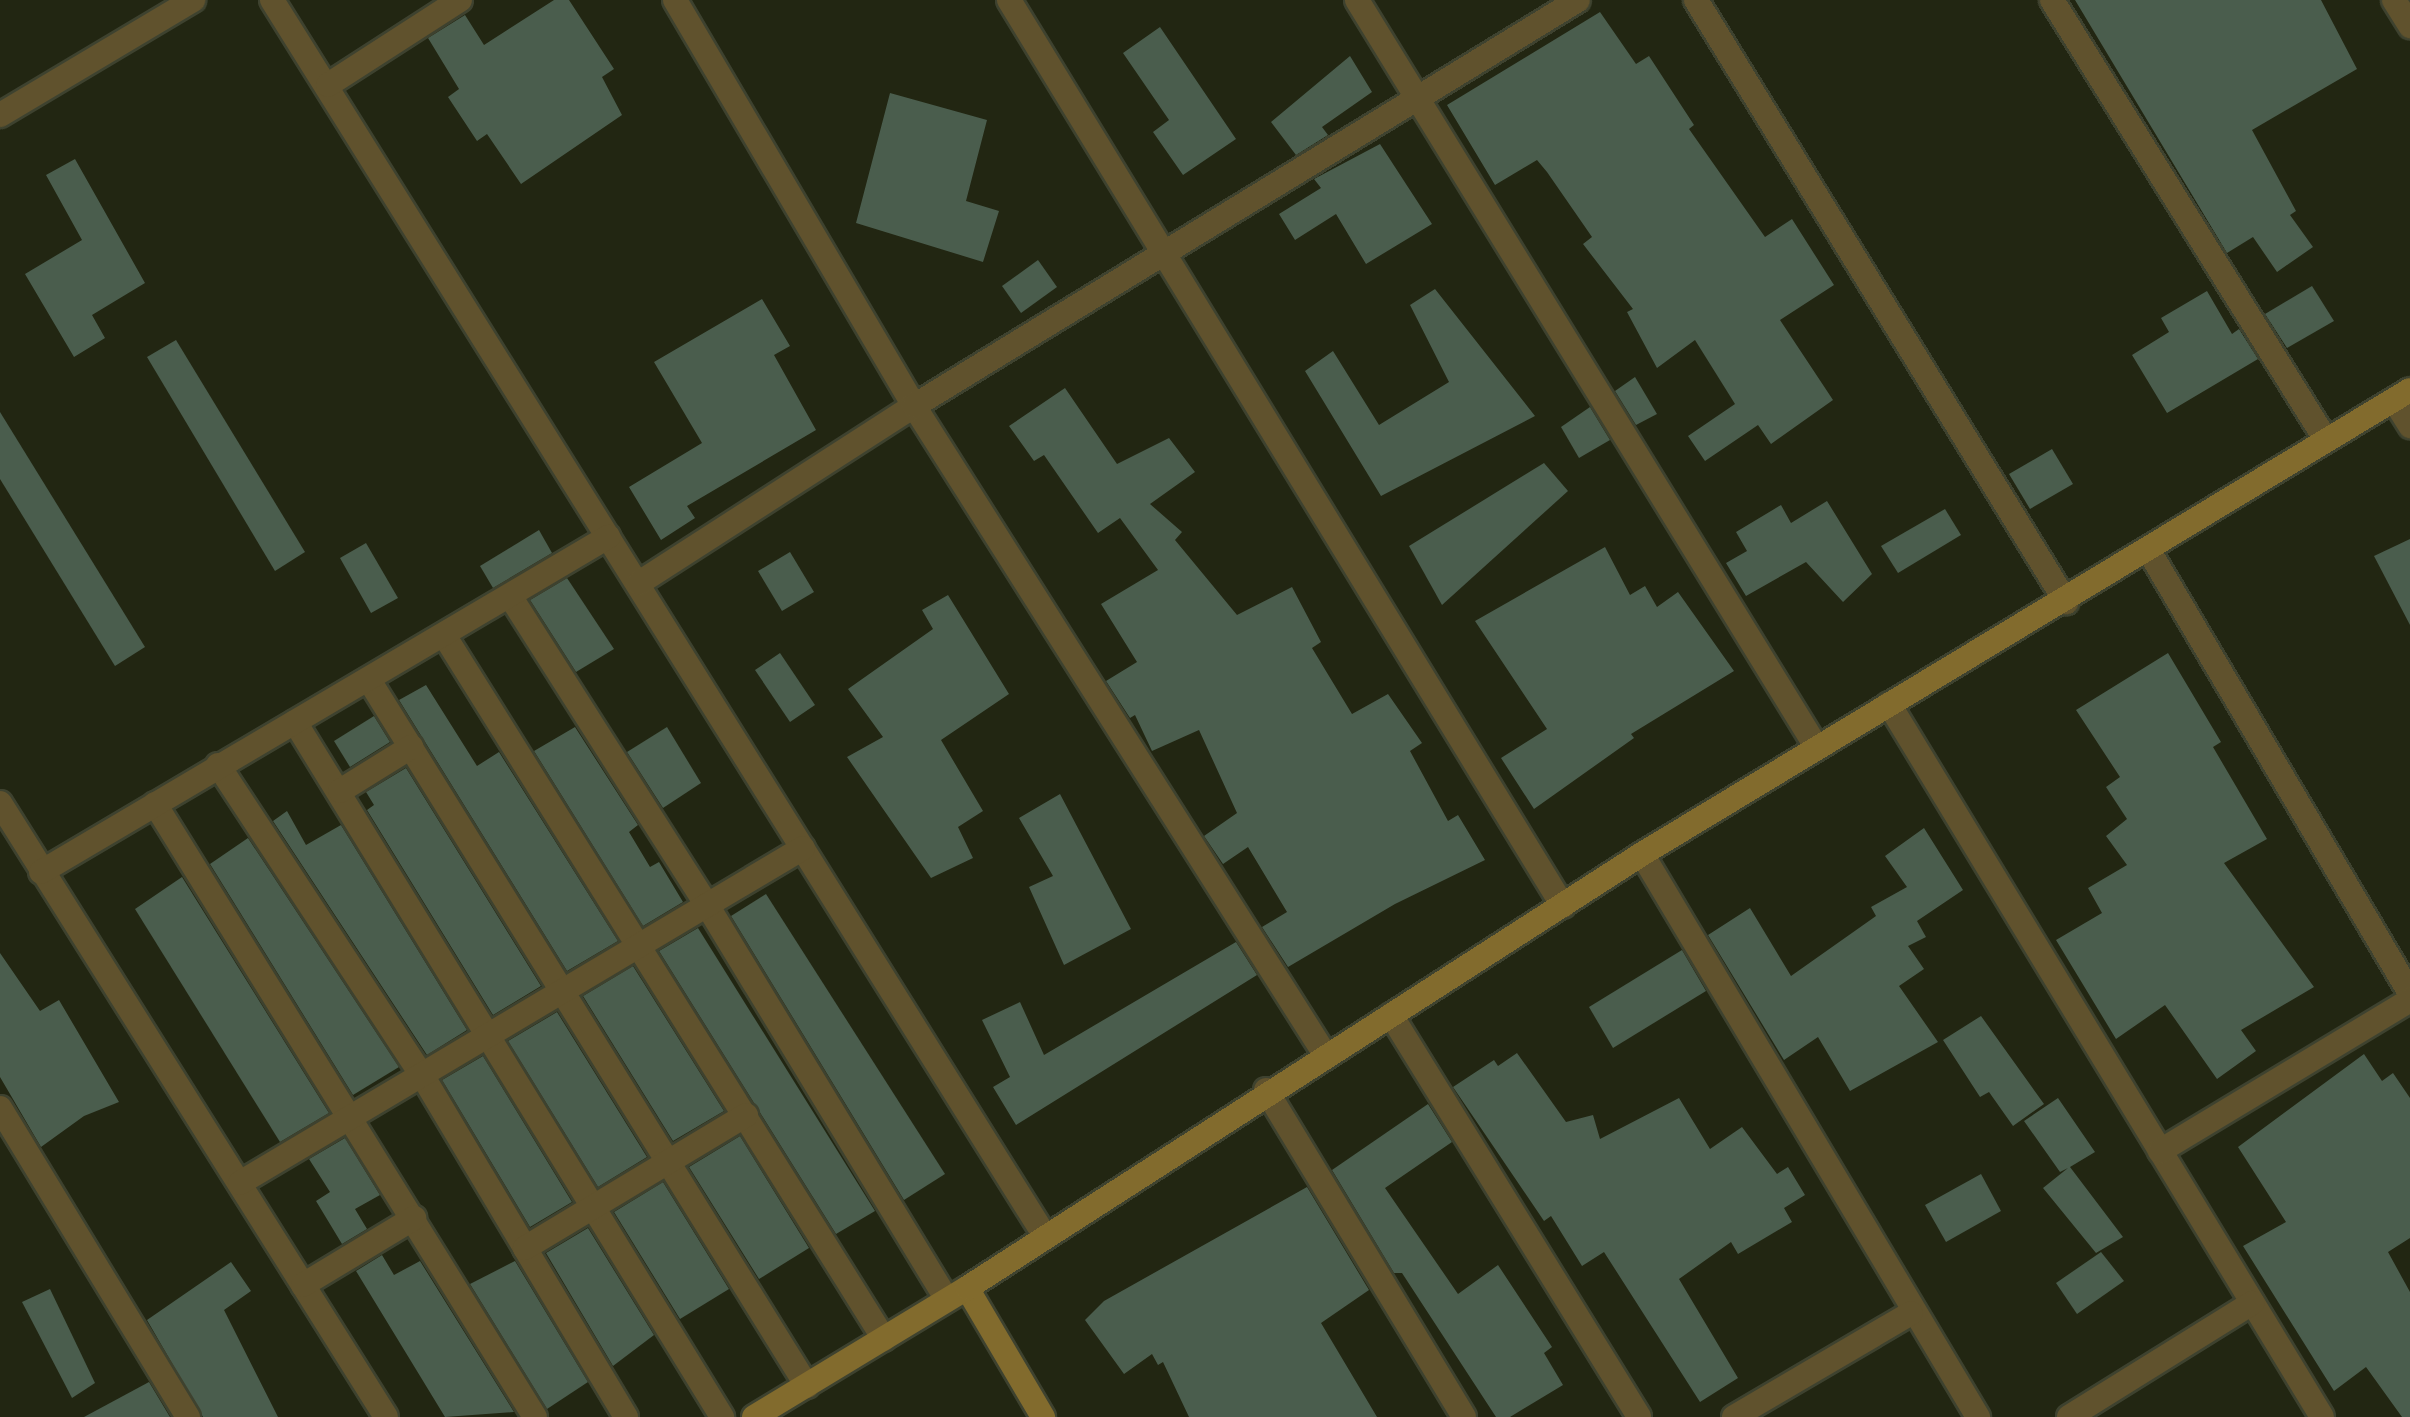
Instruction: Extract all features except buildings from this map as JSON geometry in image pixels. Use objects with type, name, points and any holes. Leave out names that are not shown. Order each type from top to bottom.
[{"type":"street","points":[[0,115],[193,0]]},
{"type":"street","points":[[272,0],[328,85],[1045,1236]]},
{"type":"street","points":[[328,85],[460,0]]},
{"type":"street","points":[[675,0],[914,406],[1326,1056]]},
{"type":"street","points":[[1009,0],[1162,258],[1563,906]]},
{"type":"street","points":[[1357,0],[1817,748]]},
{"type":"street","points":[[639,583],[914,406],[1162,258],[1578,0]]},
{"type":"street","points":[[1696,0],[2066,602]]},
{"type":"street","points":[[2052,0],[2326,440]]},
{"type":"street","points":[[2394,0],[2410,26]]},
{"type":"street","points":[[754,1417],[957,1294],[1266,1090],[1326,1056],[1642,854],[1889,704],[2066,602],[2402,395],[2410,426]]},
{"type":"street","points":[[41,872],[608,537]]},
{"type":"street","points":[[2149,551],[2410,993]]},
{"type":"street","points":[[510,596],[957,1294],[1043,1417]]},
{"type":"street","points":[[444,635],[641,944],[884,1339]]},
{"type":"street","points":[[369,680],[807,1386]]},
{"type":"street","points":[[1889,704],[2322,1417]]},
{"type":"street","points":[[295,722],[489,1035],[591,1209],[722,1417]]},
{"type":"street","points":[[340,791],[411,747]]},
{"type":"street","points":[[218,765],[422,1075],[626,1417]]},
{"type":"street","points":[[0,803],[10,842],[41,872],[386,1417]]},
{"type":"street","points":[[155,804],[352,1116],[535,1417]]},
{"type":"street","points":[[240,1183],[803,848]]},
{"type":"street","points":[[1642,854],[1911,1313],[1978,1417]]},
{"type":"street","points":[[2160,1151],[2410,1000]]},
{"type":"street","points":[[1391,1015],[1639,1417]]},
{"type":"street","points":[[1266,1090],[1464,1417]]},
{"type":"street","points":[[0,1108],[188,1417]]},
{"type":"street","points":[[525,1248],[746,1115]]},
{"type":"street","points":[[303,1285],[414,1218]]},
{"type":"street","points":[[2069,1417],[2252,1303]]},
{"type":"street","points":[[1734,1417],[1911,1313]]}]
